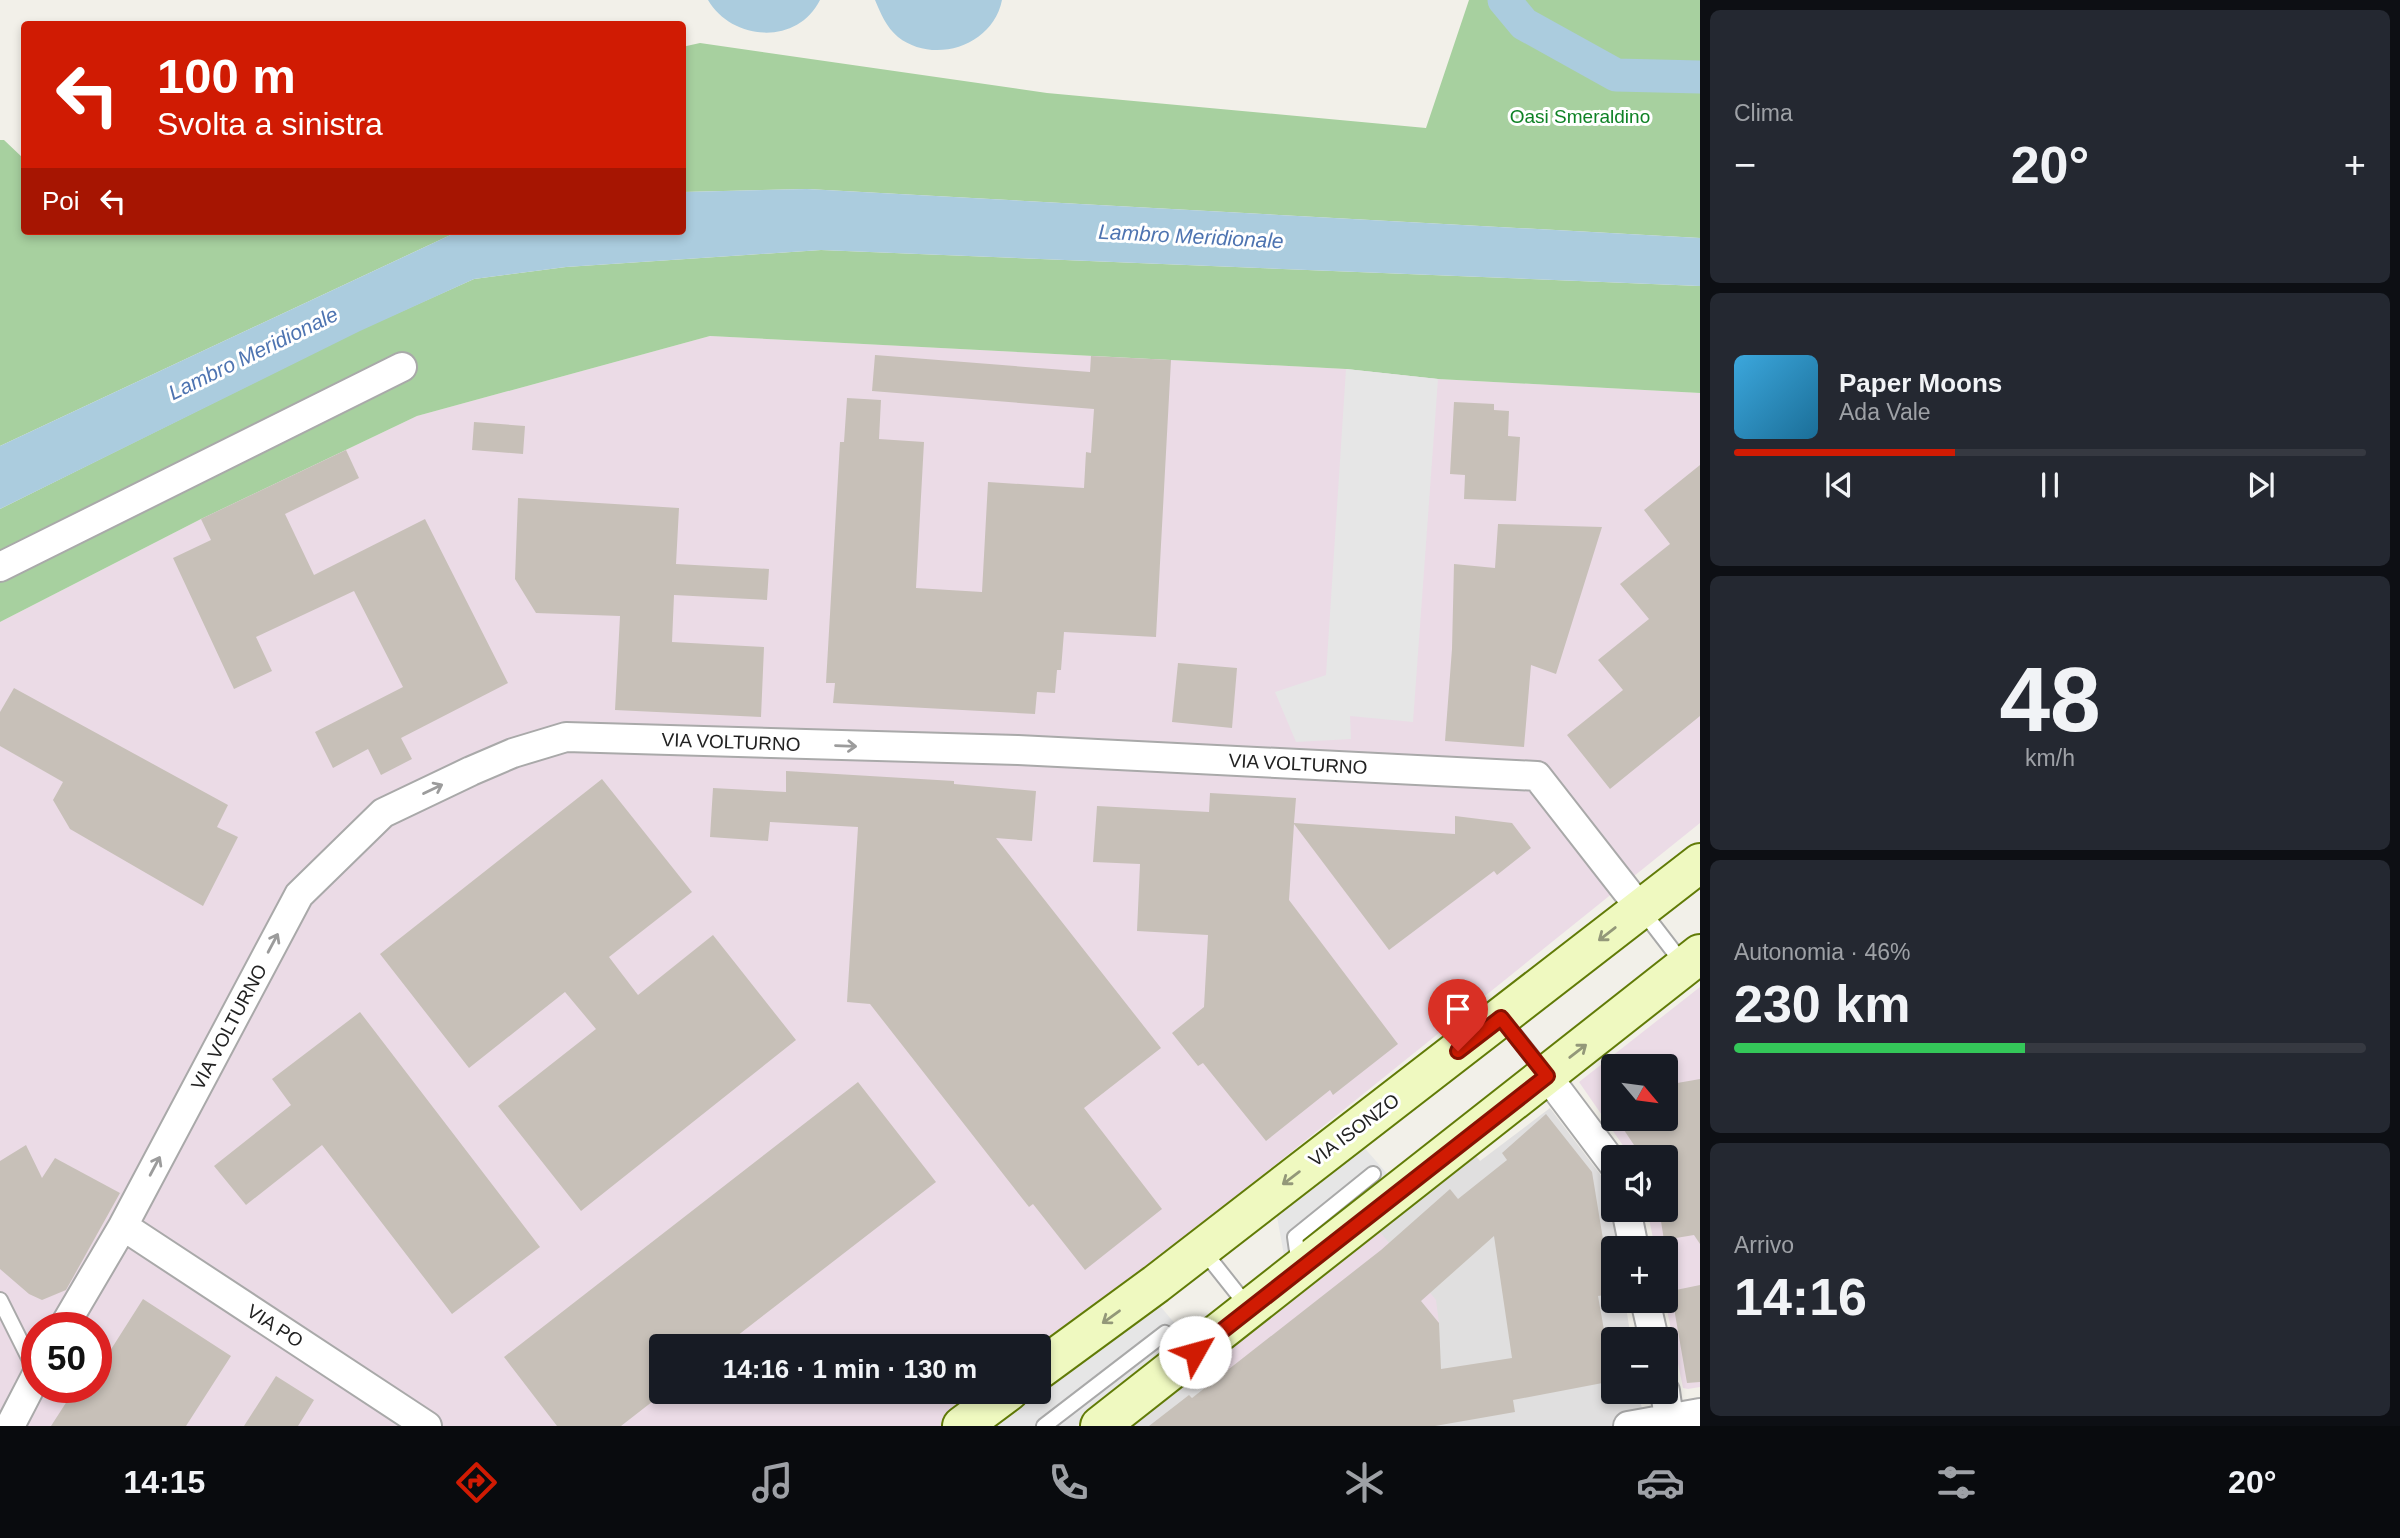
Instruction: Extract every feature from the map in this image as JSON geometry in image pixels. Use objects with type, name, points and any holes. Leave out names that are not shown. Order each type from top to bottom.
[{"type":"main road","name":"VIA ISONZO","points":[[1051,1361],[1700,863]]},
{"type":"main road","points":[[1100,1426],[1693,960]]},
{"type":"main road","points":[[962,1426],[992,1404]]},
{"type":"street","points":[[0,567],[402,367]]},
{"type":"street","name":"VIA VOLTURNO","points":[[72,1312],[123,1226],[299,895],[383,813],[481,766],[566,737],[1031,751],[1537,776],[1640,908]]},
{"type":"street","points":[[1547,1076],[1601,1148]]},
{"type":"street","name":"VIA PO","points":[[123,1226],[427,1426]]},
{"type":"street","points":[[10,1426],[22,1403]]},
{"type":"street","points":[[1628,1426],[1669,1412],[1700,1413]]},
{"type":"lane","points":[[1640,908],[1693,960]]},
{"type":"lane","points":[[1501,1018],[1547,1076]]},
{"type":"lane","points":[[1300,1269],[1295,1237],[1373,1174]]},
{"type":"lane","points":[[1201,1247],[1250,1309]]},
{"type":"lane","points":[[0,1300],[21,1342]]},
{"type":"lane","points":[[1044,1426],[1165,1333],[1195,1352]]},
{"type":"shaded area","points":[[710,336],[1346,369],[1438,379],[1700,393],[1700,823],[1051,1345],[1051,1334],[649,1334],[649,1404],[977,1404],[949,1426],[0,1426],[0,622],[201,519],[417,416]]},
{"type":"shaded area","points":[[1346,369],[1438,379],[1413,722],[1350,716],[1351,739],[1296,742],[1275,692],[1326,675]]},
{"type":"shaded area","points":[[1700,987],[1700,1387],[1683,1388],[1678,1364],[1678,1327],[1671,1327],[1668,1313],[1678,1313],[1678,1236],[1653,1236],[1650,1222],[1678,1222],[1678,1145],[1623,1145],[1613,1131],[1678,1131],[1678,1054],[1615,1054]]},
{"type":"shaded area","points":[[1601,1065],[1601,1114],[1579,1082]]},
{"type":"shaded area","points":[[1550,1108],[1601,1175],[1601,1222],[1614,1222],[1616,1236],[1601,1236],[1601,1313],[1627,1313],[1629,1327],[1601,1327],[1601,1404],[1641,1404],[1646,1426],[1252,1426],[1367,1216],[1466,1143],[1480,1161]]},
{"type":"shaded area","points":[[1361,1144],[1390,1177],[1285,1261],[1276,1211]]},
{"type":"shaded area","points":[[1367,1216],[1436,1300],[1439,1323],[1238,1426],[1182,1363]]},
{"type":"shaded area","points":[[1155,1300],[1188,1339],[1076,1426],[997,1426],[1025,1404],[1051,1404],[1051,1383]]},
{"type":"shaded area","points":[[1182,1363],[1238,1426],[1100,1426]]},
{"type":"green space","name":"Oasi Smeraldino","points":[[1469,0],[1700,0],[1700,238],[807,189],[686,192],[686,46],[700,43],[1047,93],[1426,128]]},
{"type":"green space","points":[[0,140],[4,140],[21,156],[21,235],[450,235],[0,446]]},
{"type":"green space","points":[[821,250],[1700,286],[1700,393],[1438,379],[1346,369],[710,336],[417,416],[201,519],[0,622],[0,509],[360,330],[474,279],[566,267]]},
{"type":"water","points":[[708,0],[820,0],[810,15],[796,25],[781,31],[764,33],[732,24],[719,14]]},
{"type":"water","points":[[875,0],[1002,0],[987,29],[975,39],[944,50],[928,50],[898,37],[887,25]]},
{"type":"water","name":"Lambro Meridionale","points":[[807,189],[1700,238],[1700,286],[821,250],[566,267],[474,279],[360,331],[0,509],[0,446],[450,235],[686,235],[686,192]]},
{"type":"building","points":[[875,355],[1090,372],[1091,356],[1171,360],[1156,637],[1064,632],[1061,670],[1057,670],[1055,693],[1037,692],[1035,714],[833,703],[835,683],[826,683],[840,442],[844,442],[847,398],[881,400],[879,439],[924,442],[916,588],[982,592],[988,482],[1084,488],[1086,452],[1091,453],[1094,409],[872,391]]},
{"type":"building","points":[[1454,402],[1494,404],[1494,410],[1509,411],[1508,436],[1520,437],[1516,501],[1464,499],[1465,475],[1450,474]]},
{"type":"building","points":[[474,422],[525,426],[523,454],[472,450]]},
{"type":"building","points":[[346,450],[359,478],[285,514],[314,575],[425,519],[508,683],[401,738],[412,759],[381,775],[368,749],[333,768],[315,732],[403,687],[354,591],[256,637],[272,671],[234,689],[173,558],[211,540],[201,519]]},
{"type":"building","points":[[1700,465],[1700,716],[1610,789],[1567,735],[1623,690],[1598,660],[1649,619],[1620,584],[1670,544],[1644,510]]},
{"type":"building","points":[[518,498],[679,508],[676,564],[769,569],[767,600],[674,595],[672,642],[764,647],[761,717],[615,710],[620,616],[536,613],[515,579]]},
{"type":"building","points":[[1498,524],[1602,527],[1556,674],[1531,665],[1524,747],[1445,741],[1452,649],[1454,564],[1495,568]]},
{"type":"building","points":[[1178,663],[1237,668],[1232,728],[1172,722]]},
{"type":"building","points":[[14,688],[228,805],[217,827],[238,837],[203,906],[70,829],[53,800],[63,782],[0,746],[0,712]]},
{"type":"building","points":[[786,771],[954,781],[954,784],[1036,791],[1032,841],[996,838],[1161,1048],[1084,1108],[1162,1209],[1085,1270],[1033,1204],[1029,1207],[870,1004],[847,1002],[858,827],[770,822],[768,841],[710,837],[713,788],[786,792]]},
{"type":"building","points":[[602,779],[692,892],[609,957],[638,995],[713,935],[796,1040],[581,1211],[498,1106],[596,1029],[565,992],[469,1068],[380,954]]},
{"type":"building","points":[[1210,793],[1296,798],[1294,823],[1455,834],[1455,816],[1512,823],[1531,848],[1497,875],[1494,871],[1389,950],[1294,824],[1289,900],[1398,1044],[1333,1095],[1330,1090],[1266,1141],[1203,1063],[1198,1066],[1172,1033],[1204,1007],[1208,935],[1137,931],[1140,864],[1093,862],[1097,806],[1209,812]]},
{"type":"building","points":[[360,1012],[540,1247],[452,1314],[322,1145],[246,1205],[214,1166],[291,1105],[272,1079]]},
{"type":"building","points":[[1700,1079],[1700,1244],[1694,1235],[1678,1238],[1663,1236],[1661,1222],[1678,1222],[1678,1145],[1634,1145],[1625,1131],[1678,1131],[1678,1083]]},
{"type":"building","points":[[858,1082],[936,1182],[740,1334],[649,1334],[649,1404],[621,1426],[557,1426],[504,1357]]},
{"type":"building","points":[[1546,1114],[1592,1172],[1602,1236],[1601,1296],[1598,1296],[1603,1327],[1601,1327],[1601,1383],[1513,1400],[1515,1412],[1435,1426],[1149,1426],[1189,1395],[1192,1398],[1381,1250],[1450,1189],[1458,1199],[1507,1160],[1502,1153]],"holes":[[[1494,1236],[1512,1358],[1441,1369],[1439,1323],[1421,1301]]]},
{"type":"building","points":[[26,1145],[42,1178],[55,1158],[120,1193],[66,1290],[42,1300],[29,1294],[0,1269],[0,1161]]},
{"type":"building","points":[[1700,1285],[1700,1382],[1687,1383],[1675,1313],[1678,1313],[1678,1290]]},
{"type":"building","points":[[143,1299],[231,1356],[186,1426],[51,1426],[66,1403],[112,1403],[112,1348]]},
{"type":"building","points":[[276,1376],[314,1400],[298,1426],[244,1426]]},
{"type":"waterway","points":[[1504,0],[1524,24],[1616,75],[1700,77]]},
{"type":"route","points":[[1195,1352],[1547,1076],[1501,1018],[1458,1051]]}]
